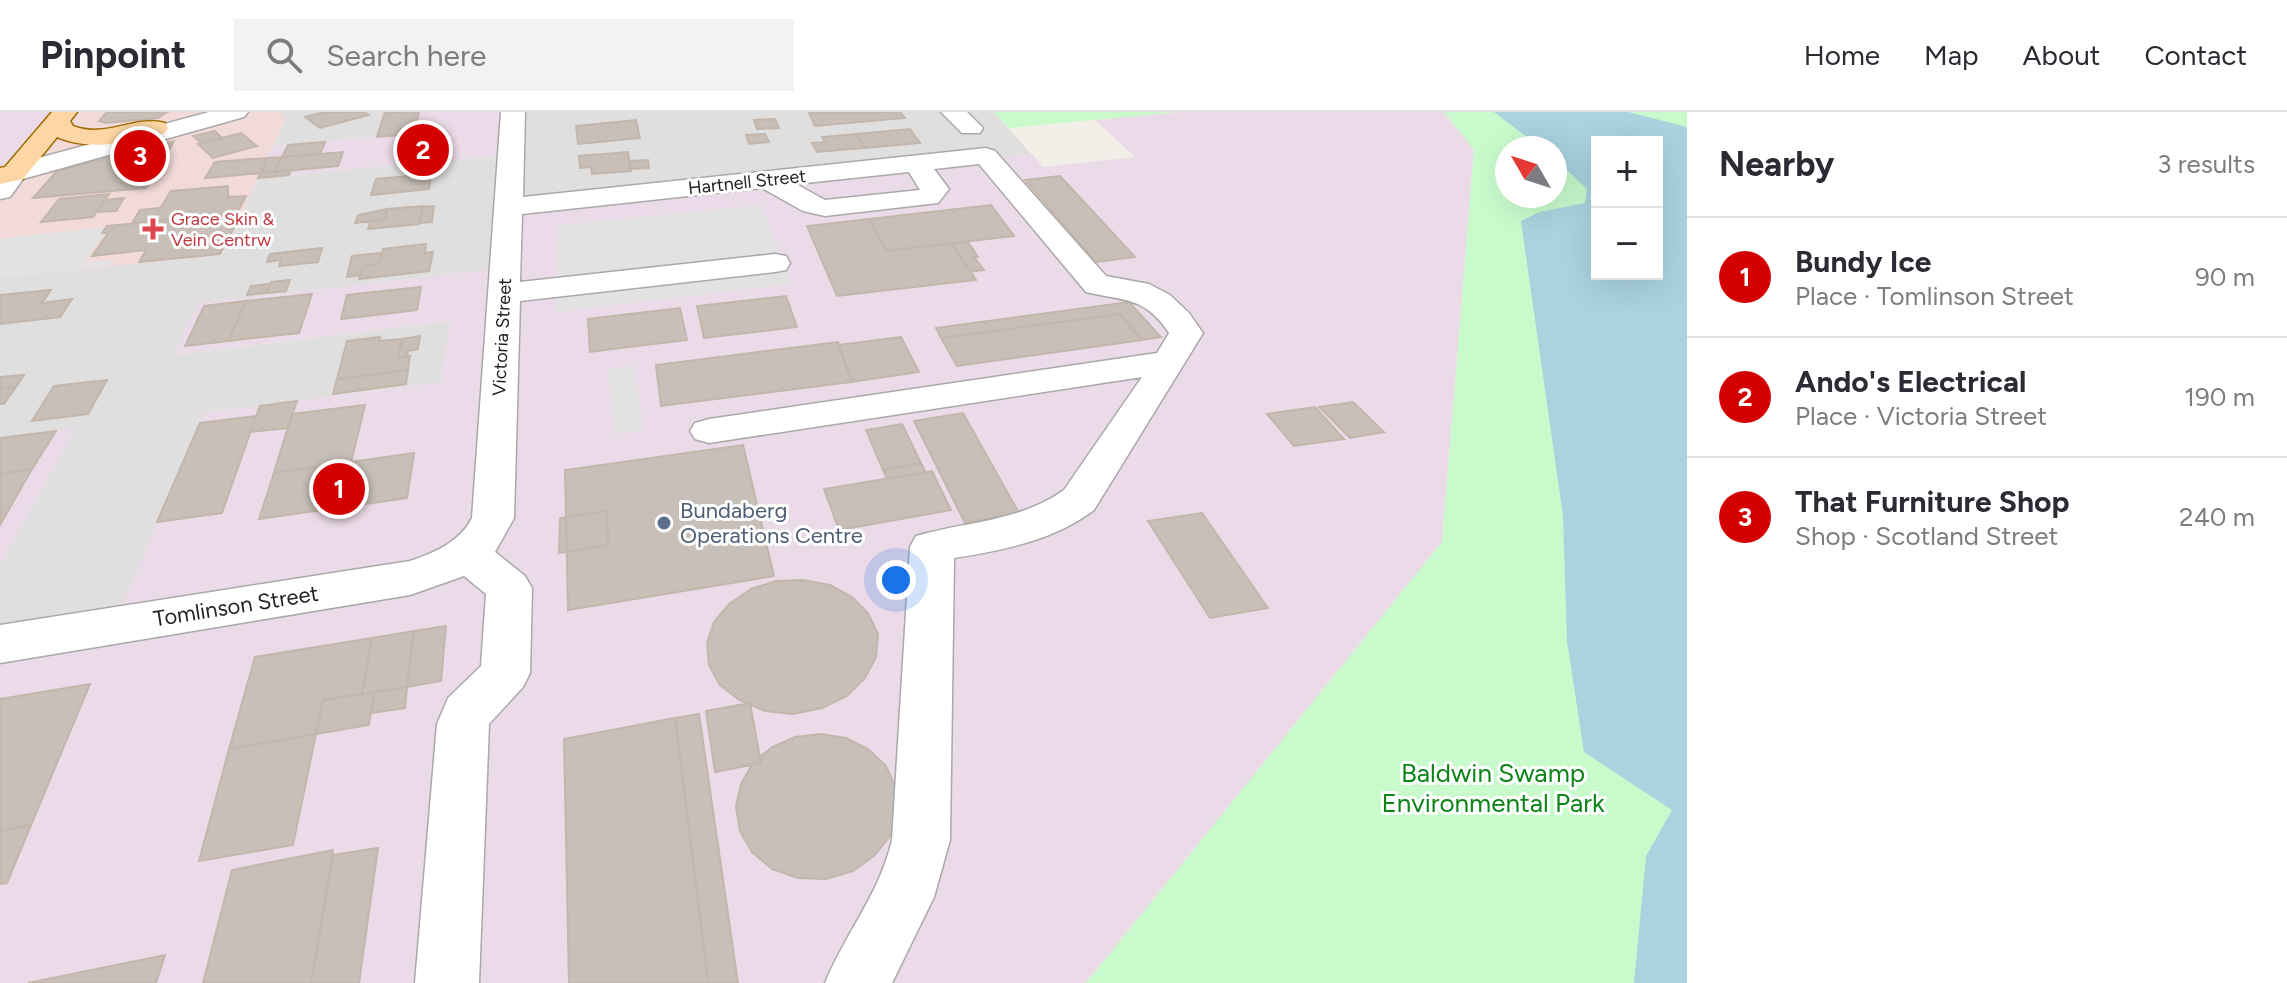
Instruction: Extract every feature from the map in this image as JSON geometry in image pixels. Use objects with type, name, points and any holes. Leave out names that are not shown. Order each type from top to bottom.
[{"type":"main road","points":[[7,169],[53,115],[63,131],[79,137],[117,136],[156,128]]},
{"type":"street","points":[[7,169],[156,128],[236,112]]},
{"type":"street","points":[[7,169],[236,112]]},
{"type":"street","name":"Victoria Street","points":[[468,554],[481,542],[493,518],[513,112]]},
{"type":"street","name":"Hartnell Street","points":[[508,207],[768,180],[813,205],[832,208],[928,197],[935,189],[917,165],[970,132]]},
{"type":"street","points":[[857,983],[902,904],[915,875],[919,852],[932,547],[1038,525],[1079,500],[1186,333],[1149,293],[1128,287],[1097,285],[970,132]]},
{"type":"street","points":[[504,293],[775,263]]},
{"type":"street","points":[[709,431],[1170,362]]},
{"type":"street","points":[[447,983],[463,724],[466,713],[505,673],[509,588],[468,554]]},
{"type":"street","name":"Tomlinson Street","points":[[0,644],[410,578],[468,554]]},
{"type":"shaded area","points":[[0,112],[53,112],[0,169]]},
{"type":"shaded area","points":[[53,112],[279,112],[286,118],[222,255],[0,277],[0,169]]},
{"type":"shaded area","points":[[279,112],[385,112],[377,137],[273,146],[286,119]]},
{"type":"shaded area","points":[[385,112],[515,112],[513,154],[258,178],[273,146],[377,137]]},
{"type":"shaded area","points":[[515,112],[994,112],[1032,155],[507,268],[174,355],[450,321],[442,382],[205,413],[113,628],[0,647],[0,564],[75,429],[0,438],[0,277],[222,255],[258,178],[512,154]]},
{"type":"shaded area","points":[[1179,112],[1444,112],[1474,150],[1442,542],[1086,983],[0,983],[0,647],[113,628],[204,413],[442,382],[450,321],[173,355],[198,303],[506,268],[510,207],[1032,154],[1043,167],[1135,157],[1095,120]]},
{"type":"shaded area","points":[[761,205],[792,284],[556,312],[558,225]]},
{"type":"shaded area","points":[[108,227],[84,262],[114,260],[110,265],[0,277],[0,241],[3,238]]},
{"type":"shaded area","points":[[635,366],[643,430],[614,434],[608,369]]},
{"type":"shaded area","points":[[76,428],[0,564],[0,438]]},
{"type":"green space","points":[[994,112],[1179,112],[1009,128]]},
{"type":"green space","name":"Baldwin Swamp Environmental Park","points":[[1444,112],[1687,112],[1687,983],[1086,983],[1442,542],[1474,150]]},
{"type":"water","points":[[1494,112],[1628,112],[1687,127],[1687,983],[1634,983],[1646,856],[1672,810],[1584,752],[1567,641],[1563,516],[1521,221],[1540,212],[1585,203],[1587,189],[1567,170],[1567,136],[1525,136]]},
{"type":"building","points":[[107,112],[167,112],[158,118],[99,121]]},
{"type":"building","points":[[325,112],[364,112],[369,115],[320,128],[305,117]]},
{"type":"building","points":[[385,112],[419,112],[414,134],[377,137]]},
{"type":"building","points":[[900,112],[905,118],[815,126],[809,113]]},
{"type":"building","points":[[775,119],[779,128],[757,129],[754,120]]},
{"type":"building","points":[[636,120],[640,138],[578,144],[576,126]]},
{"type":"building","points":[[910,129],[920,143],[865,148],[856,134]]},
{"type":"building","points":[[215,131],[222,138],[201,143],[193,136]]},
{"type":"building","points":[[241,133],[257,146],[213,158],[198,144]]},
{"type":"building","points":[[765,134],[769,142],[749,144],[746,135]]},
{"type":"building","points":[[856,134],[865,148],[817,152],[812,143],[825,142],[822,137]]},
{"type":"building","points":[[447,140],[444,155],[399,159],[403,144]]},
{"type":"building","points":[[174,141],[146,188],[33,198],[57,171]]},
{"type":"building","points":[[325,142],[320,154],[282,157],[288,145]]},
{"type":"building","points":[[343,152],[338,166],[274,172],[282,157]]},
{"type":"building","points":[[628,152],[631,171],[592,174],[591,167],[580,168],[579,156]]},
{"type":"building","points":[[282,157],[274,172],[261,173],[267,158]]},
{"type":"building","points":[[267,158],[261,173],[205,178],[215,162]]},
{"type":"building","points":[[648,160],[649,168],[630,169],[629,161]]},
{"type":"building","points":[[291,170],[289,175],[258,178],[261,173]]},
{"type":"building","points":[[431,174],[429,189],[371,195],[376,179]]},
{"type":"building","points":[[1060,176],[1135,257],[1096,262],[1025,180]]},
{"type":"building","points":[[228,186],[228,197],[246,196],[237,213],[152,221],[171,191]]},
{"type":"building","points":[[109,194],[93,217],[41,222],[59,199]]},
{"type":"building","points":[[124,198],[116,211],[96,212],[105,200]]},
{"type":"building","points":[[991,205],[1014,236],[887,251],[869,219]]},
{"type":"building","points":[[423,206],[419,224],[368,229],[371,220],[385,219],[387,209]]},
{"type":"building","points":[[434,206],[432,222],[420,223],[423,207]]},
{"type":"building","points":[[160,208],[152,221],[132,223],[140,210]]},
{"type":"building","points":[[387,209],[385,219],[355,223],[358,215]]},
{"type":"building","points":[[241,214],[220,254],[139,262],[146,250],[92,256],[108,233],[102,233],[107,226]]},
{"type":"building","points":[[869,219],[887,251],[951,243],[976,280],[837,296],[807,226]]},
{"type":"building","points":[[968,242],[984,270],[970,272],[951,243]]},
{"type":"building","points":[[426,244],[425,253],[433,252],[429,271],[359,279],[363,266],[379,264],[383,249]]},
{"type":"building","points":[[322,248],[318,262],[279,266],[281,260],[267,262],[270,254]]},
{"type":"building","points":[[382,253],[379,264],[363,266],[360,275],[347,277],[352,256]]},
{"type":"building","points":[[290,280],[286,291],[266,293],[271,282]]},
{"type":"building","points":[[270,284],[266,293],[247,295],[251,286]]},
{"type":"building","points":[[421,287],[417,310],[341,319],[347,295]]},
{"type":"building","points":[[51,290],[42,303],[72,299],[60,317],[0,324],[0,295]]},
{"type":"building","points":[[312,294],[299,333],[228,341],[246,301]]},
{"type":"building","points":[[786,296],[797,327],[704,338],[697,306]]},
{"type":"building","points":[[246,301],[228,341],[185,346],[204,306]]},
{"type":"building","points":[[1129,302],[1161,337],[1142,340],[1120,314],[941,338],[936,328]]},
{"type":"building","points":[[680,308],[687,340],[590,352],[588,319]]},
{"type":"building","points":[[1120,314],[1142,340],[957,366],[941,338]]},
{"type":"building","points":[[420,336],[418,349],[408,351],[407,357],[398,358],[402,339]]},
{"type":"building","points":[[380,337],[379,341],[402,339],[398,358],[410,356],[408,370],[337,379],[347,341]]},
{"type":"building","points":[[901,337],[919,372],[852,382],[838,345]]},
{"type":"building","points":[[838,342],[852,382],[661,406],[656,365]]},
{"type":"building","points":[[408,370],[406,384],[333,394],[337,379]]},
{"type":"building","points":[[24,375],[16,387],[0,389],[0,377]]},
{"type":"building","points":[[107,380],[88,414],[32,421],[54,386]]},
{"type":"building","points":[[16,387],[4,404],[0,404],[0,389]]},
{"type":"building","points":[[297,401],[288,428],[250,432],[260,406]]},
{"type":"building","points":[[1353,402],[1384,432],[1350,438],[1319,407]]},
{"type":"building","points":[[365,405],[351,462],[274,473],[292,414]]},
{"type":"building","points":[[1315,407],[1344,439],[1294,446],[1267,414]]},
{"type":"building","points":[[963,413],[1019,513],[965,523],[914,421]]},
{"type":"building","points":[[256,416],[222,513],[157,522],[200,423]]},
{"type":"building","points":[[902,424],[921,463],[883,470],[866,430]]},
{"type":"building","points":[[56,431],[32,469],[0,474],[0,438]]},
{"type":"building","name":"Bundaberg Operations Centre","points":[[743,445],[774,576],[568,610],[565,470]]},
{"type":"building","points":[[414,453],[407,498],[259,519],[274,473]]},
{"type":"building","points":[[921,463],[926,473],[887,479],[883,470]]},
{"type":"building","points":[[32,469],[0,525],[0,474]]},
{"type":"building","points":[[932,471],[951,510],[839,530],[824,489]]},
{"type":"building","points":[[607,511],[608,545],[559,553],[560,518]]},
{"type":"building","points":[[1202,513],[1268,608],[1210,618],[1148,521]]},
{"type":"building","points":[[803,580],[830,585],[852,597],[868,613],[878,634],[876,657],[865,678],[847,696],[822,708],[793,714],[765,711],[739,700],[720,685],[709,665],[707,643],[714,622],[729,604],[751,589],[776,581]]},
{"type":"building","points":[[446,626],[441,681],[407,687],[414,631]]},
{"type":"building","points":[[414,631],[407,687],[362,694],[372,638]]},
{"type":"building","points":[[372,638],[362,694],[323,700],[316,734],[229,749],[255,657]]},
{"type":"building","points":[[90,684],[31,825],[0,831],[0,699]]},
{"type":"building","points":[[407,687],[405,708],[371,713],[374,692]]},
{"type":"building","points":[[374,692],[369,725],[316,734],[323,700]]},
{"type":"building","points":[[750,703],[761,763],[715,772],[706,711]]},
{"type":"building","points":[[699,714],[738,983],[708,983],[675,718]]},
{"type":"building","points":[[675,718],[708,983],[569,983],[564,739]]},
{"type":"building","points":[[316,734],[293,845],[199,861],[229,749]]},
{"type":"building","points":[[821,734],[846,738],[868,749],[886,766],[896,788],[897,813],[890,836],[874,856],[853,871],[826,879],[798,878],[772,869],[752,852],[740,831],[736,807],[741,784],[753,763],[772,747],[795,737]]},
{"type":"building","points":[[31,825],[7,883],[0,884],[0,831]]},
{"type":"building","points":[[378,848],[359,983],[311,983],[333,855]]},
{"type":"building","points":[[333,850],[311,983],[203,983],[232,870]]},
{"type":"building","points":[[165,955],[156,983],[28,983]]},
{"type":"place","name":"Ando's Electrical","points":[[423,150]]},
{"type":"place","name":"That Furniture Shop","points":[[140,156]]},
{"type":"place","name":"Grace Skin & Vein Centrw","points":[[153,229]]},
{"type":"place","name":"Bundy Ice","points":[[339,489]]},
{"type":"place","name":"Bundaberg Operations Centre","points":[[664,523]]}]
